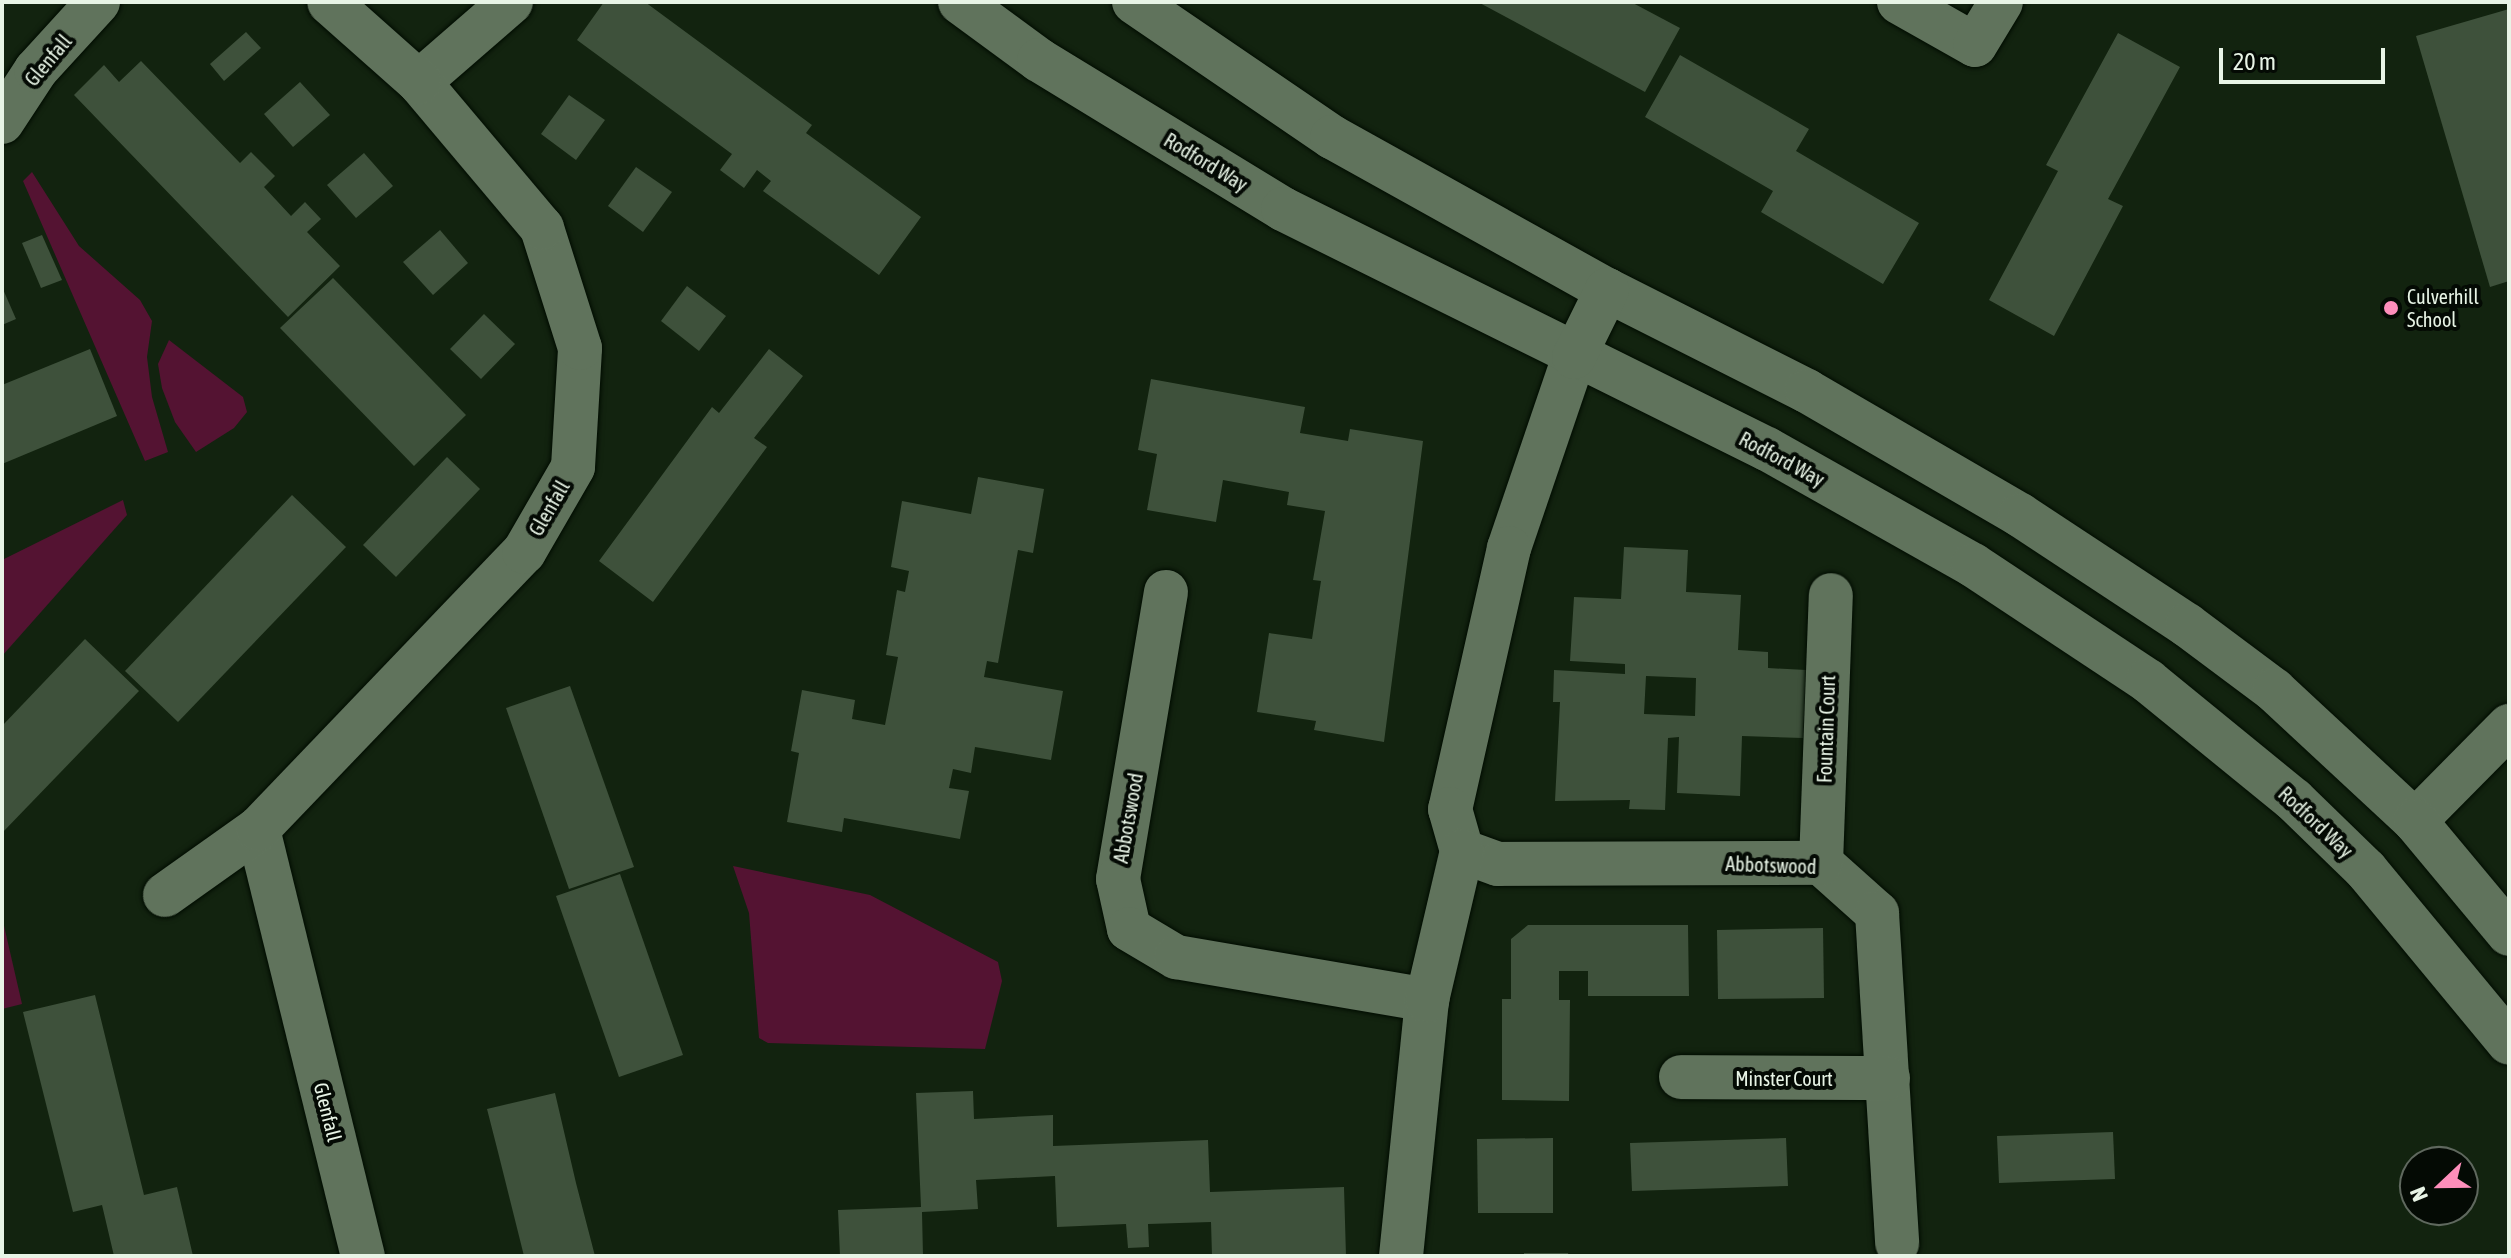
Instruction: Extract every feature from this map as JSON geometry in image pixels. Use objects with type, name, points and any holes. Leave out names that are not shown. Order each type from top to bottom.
[{"type":"street","name":"Glenfall","points":[[2,122],[36,70],[98,2]]},
{"type":"street","name":"Glenfall","points":[[165,895],[258,829],[524,552],[573,467],[580,348],[542,228],[419,82],[329,2]]},
{"type":"street","points":[[419,82],[511,2]]},
{"type":"street","name":"Rodford Way","points":[[960,2],[1039,60],[1283,209],[1574,357],[1767,449],[1932,541],[2148,681],[2294,800],[2366,870],[2509,1043]]},
{"type":"street","points":[[1134,2],[1332,137],[1607,290],[1807,391],[2020,515],[2187,625],[2274,690],[2415,821],[2509,934]]},
{"type":"street","points":[[1899,2],[1975,45],[2001,2]]},
{"type":"street","points":[[1401,1256],[1427,1000],[1462,851],[1450,809],[1509,548],[1574,357],[1607,290]]},
{"type":"street","name":"Abbotswood","points":[[1166,592],[1118,879],[1129,929],[1176,957],[1427,1000]]},
{"type":"street","name":"Fountain Court","points":[[1821,863],[1831,595]]},
{"type":"street","points":[[2415,821],[2509,726]]},
{"type":"street","name":"Glenfall","points":[[258,829],[363,1256]]},
{"type":"street","name":"Abbotswood","points":[[1462,851],[1498,864],[1821,863],[1877,913],[1897,1243]]},
{"type":"street","name":"Minster Court","points":[[1681,1077],[1888,1078]]},
{"type":"shaded area","points":[[32,172],[79,246],[140,300],[152,321],[147,357],[152,397],[168,452],[145,461],[23,181]]},
{"type":"shaded area","points":[[169,340],[243,397],[247,412],[234,428],[196,452],[175,422],[162,388],[158,364]]},
{"type":"shaded area","points":[[123,500],[127,515],[2,656],[2,560]]},
{"type":"shaded area","points":[[733,866],[870,895],[998,962],[1002,981],[985,1049],[768,1043],[759,1038],[749,913]]},
{"type":"shaded area","points":[[2,917],[22,1004],[2,1009]]},
{"type":"building","points":[[604,2],[645,2],[812,125],[806,133],[921,217],[879,275],[763,191],[771,181],[757,170],[744,188],[720,170],[732,154],[577,40]]},
{"type":"building","points":[[1478,2],[1631,2],[1680,28],[1645,92]]},
{"type":"building","points":[[2509,9],[2509,281],[2490,287],[2416,36]]},
{"type":"building","points":[[246,32],[261,48],[224,81],[210,64]]},
{"type":"building","points":[[2118,33],[2180,67],[2108,199],[2123,206],[2054,336],[1989,300],[2058,171],[2046,165]]},
{"type":"building","points":[[1680,55],[1809,129],[1796,151],[1919,223],[1883,284],[1761,212],[1773,191],[1645,117]]},
{"type":"building","points":[[141,61],[240,163],[251,152],[275,176],[264,187],[291,216],[305,202],[321,219],[307,232],[340,266],[288,317],[74,95],[104,65],[119,82]]},
{"type":"building","points":[[300,82],[330,115],[293,147],[264,114]]},
{"type":"building","points":[[569,95],[605,120],[576,160],[541,134]]},
{"type":"building","points":[[364,153],[393,186],[356,218],[327,185]]},
{"type":"building","points":[[636,167],[672,192],[643,232],[608,206]]},
{"type":"building","points":[[440,230],[468,263],[433,295],[403,262]]},
{"type":"building","points":[[42,235],[62,280],[41,288],[22,243]]},
{"type":"building","points":[[333,278],[466,415],[414,466],[280,328]]},
{"type":"building","points":[[687,286],[726,316],[699,351],[661,321]]},
{"type":"building","points":[[2,287],[16,319],[2,325]]},
{"type":"building","points":[[484,314],[515,344],[481,379],[450,349]]},
{"type":"building","points":[[90,349],[117,416],[2,464],[2,385]]},
{"type":"building","points":[[769,349],[803,376],[754,438],[767,447],[653,602],[599,561],[712,407],[719,413]]},
{"type":"building","points":[[1151,379],[1305,407],[1300,433],[1348,441],[1350,429],[1423,441],[1384,742],[1314,730],[1316,721],[1257,712],[1269,633],[1312,639],[1321,581],[1313,580],[1325,511],[1287,505],[1289,492],[1223,480],[1216,522],[1147,510],[1157,454],[1138,450]]},
{"type":"building","points":[[447,457],[480,489],[396,577],[363,545]]},
{"type":"building","points":[[978,477],[1044,489],[1033,553],[1018,550],[998,663],[987,661],[984,677],[1063,691],[1051,760],[975,747],[971,773],[953,769],[949,788],[969,791],[960,839],[844,818],[842,832],[787,822],[799,753],[791,751],[802,690],[855,700],[852,719],[885,725],[898,657],[886,655],[897,590],[905,592],[909,571],[891,567],[902,501],[971,514]]},
{"type":"building","points":[[292,495],[346,547],[178,722],[125,671]]},
{"type":"building","points":[[1624,547],[1688,550],[1686,592],[1741,595],[1738,650],[1768,652],[1768,668],[1806,670],[1803,738],[1742,736],[1740,796],[1677,793],[1679,737],[1668,738],[1665,810],[1629,809],[1630,800],[1555,801],[1560,702],[1553,702],[1554,670],[1625,674],[1625,664],[1570,661],[1574,597],[1621,599]],"holes":[[[1646,676],[1696,678],[1695,716],[1644,714]]]},
{"type":"building","points":[[85,639],[139,691],[2,833],[2,726]]},
{"type":"building","points":[[570,686],[634,867],[569,889],[506,708]]},
{"type":"building","points":[[620,874],[683,1055],[619,1077],[556,896]]},
{"type":"building","points":[[1528,925],[1688,925],[1689,996],[1588,996],[1588,971],[1559,971],[1559,1000],[1570,1000],[1569,1101],[1502,1100],[1502,999],[1511,999],[1511,939]]},
{"type":"building","points":[[1823,928],[1824,998],[1718,999],[1717,930]]},
{"type":"building","points":[[95,995],[144,1195],[177,1187],[193,1256],[114,1256],[102,1205],[73,1212],[23,1012]]},
{"type":"building","points":[[973,1091],[974,1119],[1053,1115],[1053,1146],[1208,1140],[1210,1192],[1344,1187],[1346,1256],[1212,1256],[1211,1222],[1148,1224],[1149,1247],[1128,1248],[1126,1224],[1057,1227],[1055,1176],[976,1180],[978,1209],[922,1212],[923,1256],[840,1256],[838,1210],[921,1207],[916,1093]]},
{"type":"building","points":[[555,1093],[595,1256],[524,1256],[487,1109]]},
{"type":"building","points":[[2113,1132],[2115,1179],[1999,1183],[1997,1136]]},
{"type":"building","points":[[1553,1138],[1553,1213],[1478,1213],[1477,1139]]},
{"type":"building","points":[[1786,1138],[1788,1186],[1632,1191],[1630,1143]]},
{"type":"building","points":[[1524,1253],[1568,1253],[1569,1256],[1524,1256]]},
{"type":"place","name":"Culverhill School","points":[[2391,308]]}]
